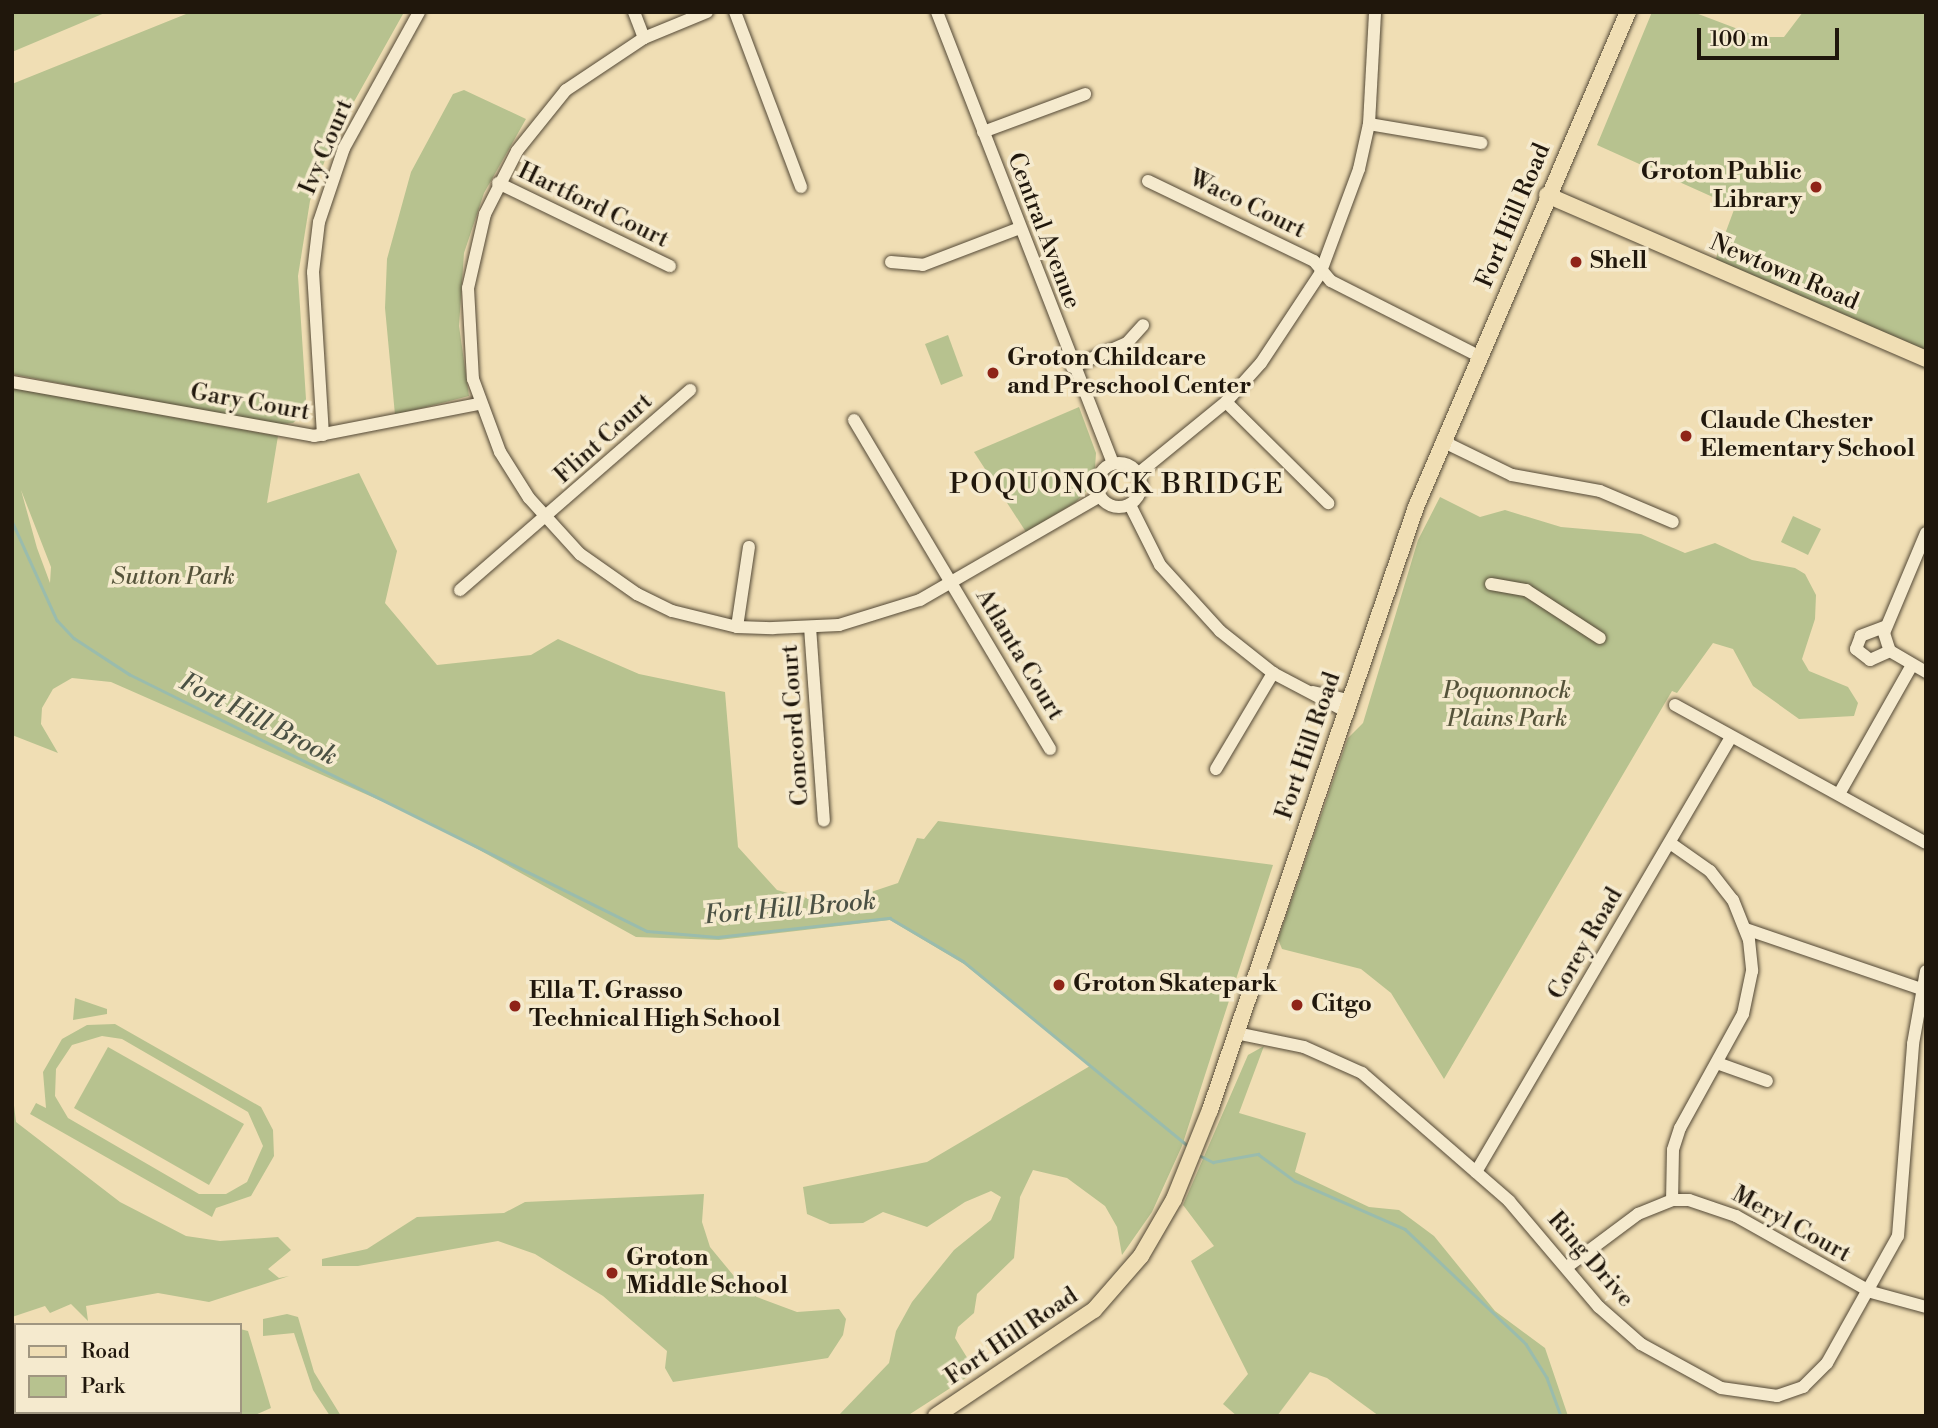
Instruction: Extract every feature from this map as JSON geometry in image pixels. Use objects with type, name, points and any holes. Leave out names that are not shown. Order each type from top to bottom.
[{"type":"main road","name":"Fort Hill Road","points":[[936,1416],[1063,1334],[1113,1291],[1151,1241],[1199,1142],[1347,706],[1442,442],[1628,12]]},
{"type":"main road","name":"Newtown Road","points":[[1548,195],[1926,359]]},
{"type":"street","name":"Ivy Court","points":[[323,435],[313,272],[319,222],[344,148],[419,12]]},
{"type":"street","points":[[634,12],[644,38]]},
{"type":"street","points":[[707,12],[644,38],[598,64],[560,96],[498,183],[477,235],[468,288],[469,349],[479,404],[500,452],[546,518],[580,554],[637,594],[672,611],[737,627],[810,627],[879,615],[951,582],[1100,496]]},
{"type":"street","points":[[735,12],[801,187]]},
{"type":"street","name":"Central Avenue","points":[[937,12],[1072,367],[1113,463]]},
{"type":"street","points":[[1139,473],[1226,402],[1261,363],[1320,274],[1355,182],[1369,124],[1376,12]]},
{"type":"street","points":[[983,132],[1085,94]]},
{"type":"street","points":[[1369,124],[1481,143]]},
{"type":"street","name":"Waco Court","points":[[1148,181],[1314,261],[1320,274],[1479,356]]},
{"type":"street","name":"Hartford Court","points":[[498,183],[670,266]]},
{"type":"street","points":[[891,262],[923,265],[1020,228]]},
{"type":"street","points":[[1072,367],[1127,343],[1143,325]]},
{"type":"street","name":"Gary Court","points":[[12,382],[323,435],[479,404]]},
{"type":"street","name":"Flint Court","points":[[460,590],[690,390]]},
{"type":"street","points":[[1226,402],[1328,503]]},
{"type":"street","name":"Atlanta Court","points":[[854,420],[1051,748]]},
{"type":"street","points":[[1442,442],[1512,475],[1600,491],[1673,522]]},
{"type":"street","points":[[1113,463],[1126,463],[1139,473],[1141,491],[1130,505],[1115,507],[1100,496],[1098,477],[1113,463]]},
{"type":"street","points":[[1130,505],[1160,565],[1191,602],[1273,673],[1347,706]]},
{"type":"street","points":[[1926,533],[1884,627],[1890,651],[1926,672]]},
{"type":"street","points":[[737,627],[749,547]]},
{"type":"street","points":[[1491,584],[1526,590],[1600,638]]},
{"type":"street","name":"Concord Court","points":[[810,627],[824,820]]},
{"type":"street","points":[[1884,627],[1861,636],[1856,649],[1870,660],[1890,651]]},
{"type":"street","points":[[1839,794],[1912,665]]},
{"type":"street","points":[[1216,769],[1273,673]]},
{"type":"street","points":[[1675,705],[1926,843]]},
{"type":"street","name":"Corey Road","points":[[1476,1172],[1731,737]]},
{"type":"street","points":[[1567,1266],[1638,1214],[1672,1200],[1673,1150],[1680,1128],[1717,1063],[1748,994],[1751,959],[1746,929],[1721,883],[1670,843]]},
{"type":"street","points":[[1746,929],[1921,989]]},
{"type":"street","name":"Ring Drive","points":[[1236,1033],[1304,1046],[1354,1068],[1476,1172],[1567,1266],[1599,1307],[1641,1344],[1695,1377],[1750,1395],[1777,1396],[1803,1387],[1827,1363],[1871,1292],[1898,1236],[1905,1203],[1906,1121],[1921,989],[1926,971]]},
{"type":"street","points":[[1717,1063],[1767,1081]]},
{"type":"street","name":"Meryl Court","points":[[1672,1200],[1718,1208],[1871,1292],[1926,1307]]},
{"type":"green space","points":[[12,12],[107,12],[12,52]]},
{"type":"green space","points":[[191,12],[403,14],[332,141],[310,201],[298,276],[305,413],[293,423],[272,425],[12,374],[12,84]]},
{"type":"green space","points":[[1652,12],[1693,12],[1759,37],[1784,37],[1803,12],[1926,12],[1926,359],[1715,261],[1735,207],[1597,145]]},
{"type":"green space","points":[[464,90],[526,119],[484,193],[464,253],[459,326],[469,396],[395,415],[385,308],[387,259],[411,172],[453,94]]},
{"type":"green space","points":[[948,335],[963,376],[941,385],[925,344]]},
{"type":"green space","name":"Sutton Park","points":[[12,388],[278,436],[267,503],[359,473],[397,551],[385,603],[437,665],[531,655],[558,639],[639,674],[725,692],[738,847],[777,890],[832,905],[898,883],[917,838],[924,839],[938,821],[1273,865],[1182,1146],[1152,1212],[1122,1255],[1117,1227],[1105,1206],[1067,1178],[1033,1170],[1020,1197],[1014,1258],[977,1294],[974,1313],[958,1327],[955,1338],[971,1364],[969,1376],[907,1416],[838,1416],[889,1363],[896,1331],[912,1302],[954,1250],[991,1220],[1001,1197],[991,1191],[965,1202],[927,1227],[883,1212],[863,1223],[830,1224],[807,1214],[803,1187],[927,1162],[1090,1066],[964,964],[890,920],[719,940],[636,937],[429,822],[111,682],[72,678],[53,689],[42,708],[41,724],[58,753],[12,735]],"holes":[[[21,490],[51,567],[50,583]]]},
{"type":"green space","points":[[1079,407],[1096,453],[1094,483],[1076,502],[1026,532],[974,452]]},
{"type":"green space","name":"Poquonnock Plains Park","points":[[1440,497],[1480,517],[1505,510],[1561,527],[1641,534],[1685,553],[1715,543],[1752,560],[1795,568],[1805,574],[1816,595],[1815,619],[1802,659],[1809,671],[1848,687],[1858,703],[1854,716],[1799,719],[1753,686],[1733,649],[1713,643],[1677,693],[1672,691],[1444,1079],[1391,993],[1361,969],[1282,949],[1278,939],[1348,738],[1363,723],[1418,540]]},
{"type":"green space","points":[[1793,516],[1821,529],[1808,555],[1781,542]]},
{"type":"green space","points":[[75,998],[107,1009],[107,1014],[73,1020]]},
{"type":"green space","points":[[115,1024],[261,1107],[273,1130],[274,1156],[251,1196],[216,1208],[212,1217],[30,1114],[36,1103],[46,1108],[43,1072],[62,1039],[87,1025]],"holes":[[[102,1036],[122,1039],[248,1112],[263,1146],[247,1182],[226,1194],[199,1194],[68,1118],[55,1096],[56,1069],[72,1045]]]},
{"type":"green space","points":[[1264,1046],[1239,1113],[1306,1133],[1295,1172],[1369,1207],[1399,1210],[1434,1236],[1495,1311],[1545,1348],[1568,1416],[1379,1416],[1327,1378],[1310,1372],[1277,1416],[1237,1416],[1223,1404],[1248,1374],[1191,1261],[1214,1246],[1183,1205],[1248,1055]]},
{"type":"green space","points":[[108,1047],[244,1124],[209,1185],[74,1108]]},
{"type":"green space","points":[[12,1089],[16,1122],[120,1202],[186,1236],[220,1241],[278,1237],[291,1250],[268,1269],[279,1278],[289,1276],[209,1302],[158,1293],[86,1306],[88,1321],[71,1304],[50,1313],[45,1306],[12,1317]]},
{"type":"green space","points":[[704,1194],[702,1222],[710,1247],[738,1281],[757,1297],[797,1312],[839,1309],[846,1319],[843,1335],[828,1358],[673,1382],[665,1368],[667,1351],[603,1296],[535,1254],[498,1241],[358,1266],[322,1266],[322,1259],[367,1249],[417,1217],[504,1213],[525,1202]]},
{"type":"green space","points":[[287,1314],[298,1317],[314,1372],[341,1416],[330,1416],[313,1390],[294,1333],[263,1336],[263,1319]]},
{"type":"green space","points":[[242,1330],[248,1331],[271,1408],[253,1416],[227,1416],[242,1414]]},
{"type":"waterway","name":"Fort Hill Brook","points":[[12,521],[57,620],[74,638],[129,674],[647,931],[717,937],[890,918],[963,961],[1188,1146]]},
{"type":"waterway","name":"Fort Hill Brook","points":[[1199,1155],[1213,1162],[1258,1154],[1295,1181],[1405,1229],[1526,1344],[1547,1378],[1561,1416]]},
{"type":"place","name":"Groton Public Library","points":[[1816,187]]},
{"type":"place","name":"Shell","points":[[1576,262]]},
{"type":"place","name":"Groton Childcare and Preschool Center","points":[[993,373]]},
{"type":"place","name":"Claude Chester Elementary School","points":[[1686,436]]},
{"type":"place","name":"Groton Skatepark","points":[[1059,985]]},
{"type":"place","name":"Citgo","points":[[1297,1005]]},
{"type":"place","name":"Ella T. Grasso Technical High School","points":[[515,1006]]},
{"type":"place","name":"Groton Middle School","points":[[612,1273]]},
{"type":"district","name":"POQUONOCK BRIDGE","points":[[1117,485]]}]
